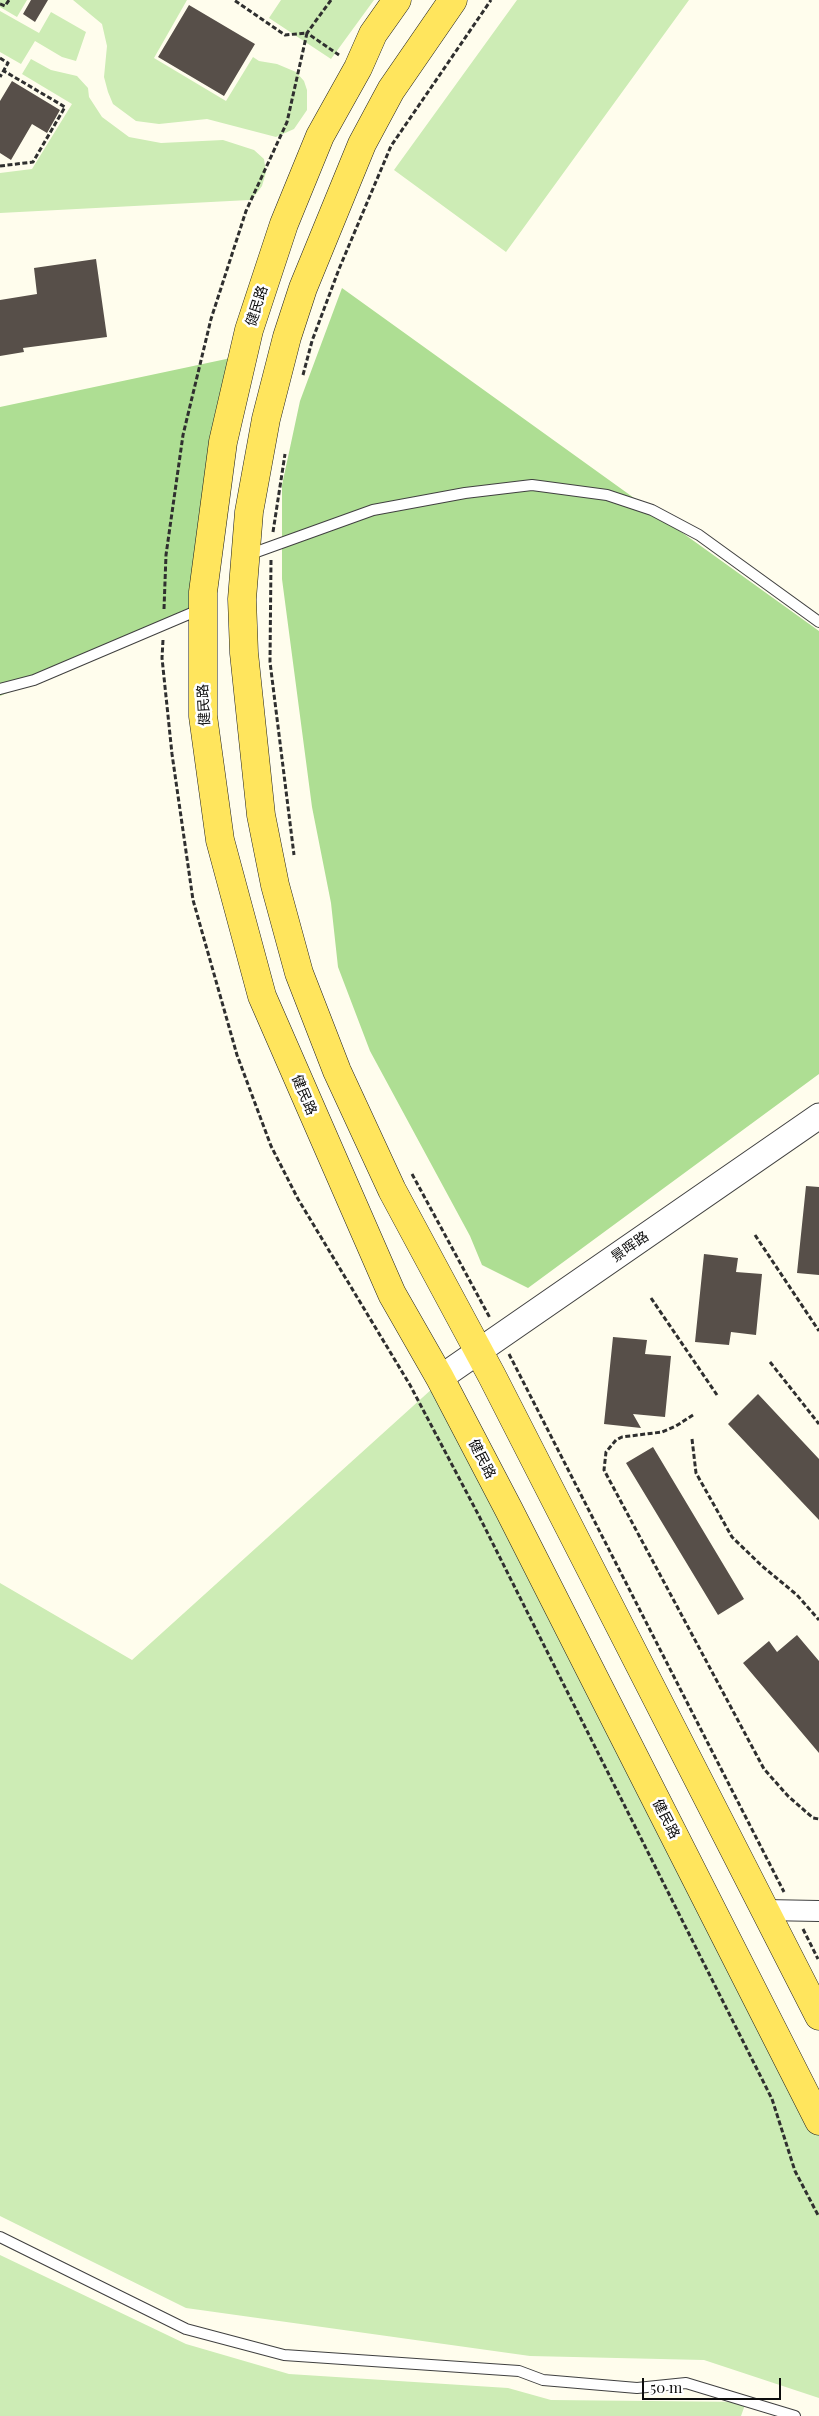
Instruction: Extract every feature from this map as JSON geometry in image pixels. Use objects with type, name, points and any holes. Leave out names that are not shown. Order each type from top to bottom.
[{"type":"main road","name":"健民路","points":[[397,0],[373,34],[358,68],[313,154],[284,224],[249,330],[223,442],[203,592],[203,716],[220,840],[262,996],[311,1113],[392,1294],[440,1378],[819,2121]]},
{"type":"main road","points":[[453,0],[391,90],[362,144],[303,288],[287,337],[266,419],[249,512],[242,599],[244,653],[261,815],[275,885],[299,973],[337,1072],[392,1190],[490,1345],[765,1910],[819,2016]]},
{"type":"street","name":"景晖路","points":[[440,1378],[819,1116]]},
{"type":"street","points":[[765,1910],[819,1911]]},
{"type":"lane","points":[[245,556],[373,510],[465,493],[532,485],[607,495],[652,510],[699,535],[819,622]]},
{"type":"lane","points":[[0,689],[34,680],[203,608]]},
{"type":"lane","points":[[0,2237],[186,2329],[284,2354],[519,2371],[543,2380],[637,2388],[686,2383],[795,2416]]},
{"type":"path","points":[[0,4],[5,6],[9,0]]},
{"type":"path","points":[[234,0],[285,35],[307,33],[358,68]]},
{"type":"path","points":[[307,33],[331,0]]},
{"type":"path","points":[[302,376],[312,341],[339,269],[391,146],[491,0]]},
{"type":"path","points":[[0,58],[8,63],[0,77]]},
{"type":"path","points":[[0,166],[33,162],[65,107],[4,71]]},
{"type":"path","points":[[285,449],[271,547],[270,662],[294,856]]},
{"type":"path","points":[[408,1167],[490,1345],[794,1911],[819,1962]]},
{"type":"path","points":[[755,1235],[819,1331]]},
{"type":"path","points":[[651,1298],[718,1395]]},
{"type":"path","points":[[770,1362],[819,1424]]},
{"type":"path","points":[[693,1415],[662,1432],[622,1437],[616,1440],[606,1452],[604,1470],[764,1769],[788,1796],[813,1818],[819,1819]]},
{"type":"path","points":[[692,1439],[696,1473],[732,1537],[762,1566],[797,1595],[819,1620]]},
{"type":"green space","points":[[0,0],[27,0],[17,17],[0,7]]},
{"type":"green space","points":[[73,0],[187,0],[154,58],[226,101],[253,57],[259,61],[277,64],[296,72],[304,81],[307,90],[307,110],[294,129],[276,137],[207,119],[159,124],[136,121],[113,104],[108,92],[104,77],[107,46],[102,24]]},
{"type":"green space","points":[[281,0],[374,0],[331,59],[269,18]]},
{"type":"green space","points":[[517,0],[689,0],[506,252],[394,170]]},
{"type":"green space","points":[[0,11],[39,33],[51,12],[86,32],[76,61],[62,57],[35,41],[21,64],[0,52]]},
{"type":"green space","points":[[31,59],[51,70],[77,76],[88,88],[89,97],[102,117],[129,137],[161,143],[223,140],[254,150],[264,159],[266,172],[262,186],[249,200],[0,213],[0,173],[32,169],[72,104],[22,74]]},
{"type":"green space","points":[[342,288],[819,631],[819,1074],[528,1288],[482,1265],[470,1236],[370,1051],[338,967],[331,903],[312,807],[282,579],[282,485],[300,401]]},
{"type":"green space","points":[[231,358],[194,617],[0,696],[0,407]]},
{"type":"green space","points":[[433,1388],[819,2133],[819,2398],[704,2360],[530,2356],[186,2308],[0,2216],[0,1583],[132,1660]]},
{"type":"green space","points":[[0,2255],[186,2344],[289,2374],[508,2388],[551,2400],[746,2402],[741,2416],[0,2416]]},
{"type":"building","points":[[31,0],[48,0],[35,22],[23,14]]},
{"type":"building","points":[[189,5],[255,44],[224,96],[158,57]]},
{"type":"building","points":[[12,81],[60,110],[47,133],[32,124],[11,160],[0,153],[0,101]]},
{"type":"building","points":[[96,259],[107,337],[23,348],[24,352],[0,356],[0,300],[37,294],[34,268]]},
{"type":"building","points":[[806,1186],[819,1187],[819,1275],[797,1273]]},
{"type":"building","points":[[704,1254],[738,1258],[736,1272],[762,1274],[756,1335],[731,1332],[729,1345],[695,1342]]},
{"type":"building","points":[[613,1337],[647,1340],[645,1354],[671,1356],[665,1417],[633,1414],[641,1428],[604,1424]]},
{"type":"building","points":[[758,1394],[819,1459],[819,1520],[728,1424]]},
{"type":"building","points":[[653,1447],[744,1599],[718,1615],[626,1463]]},
{"type":"building","points":[[797,1635],[819,1661],[819,1753],[743,1663],[769,1641],[777,1652]]}]
